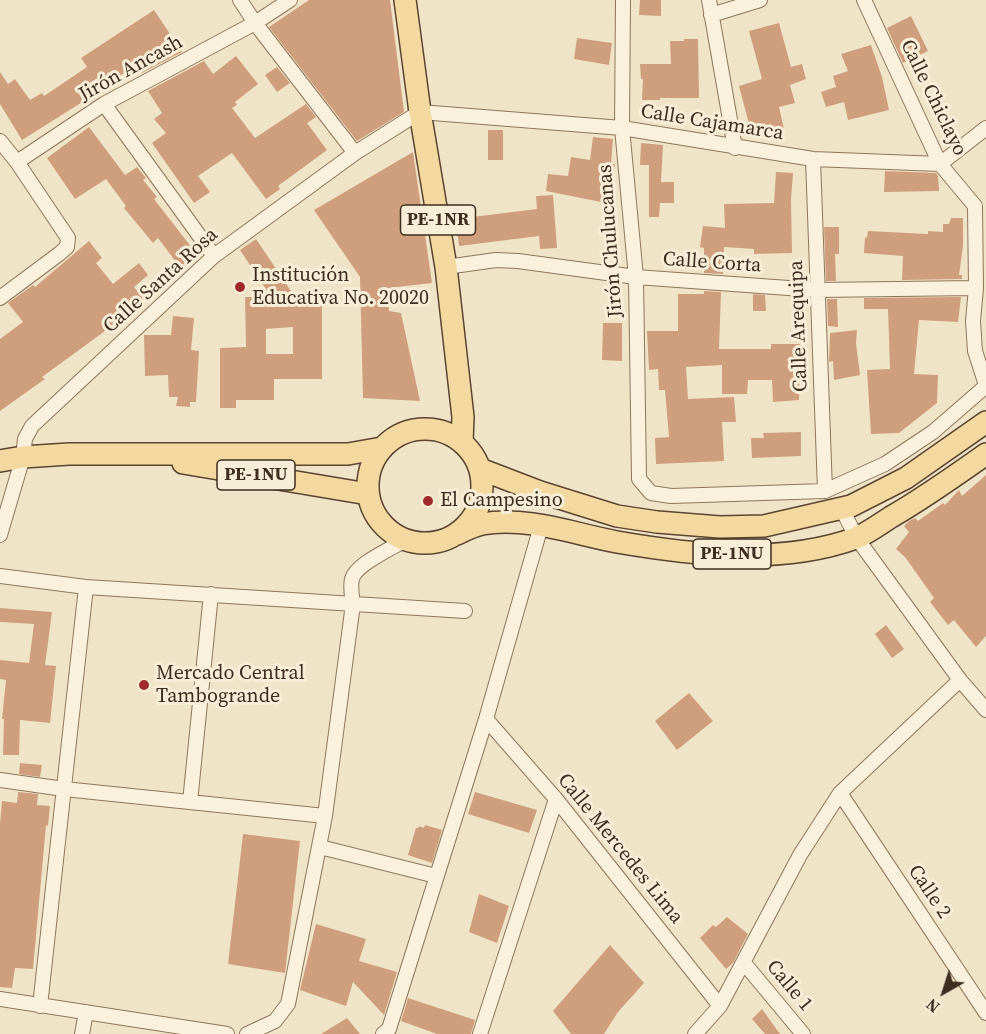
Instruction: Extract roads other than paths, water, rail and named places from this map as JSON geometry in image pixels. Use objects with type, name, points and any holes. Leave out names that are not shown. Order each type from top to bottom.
[{"type":"main road","name":"PE-1NR","points":[[405,0],[420,112],[447,267],[463,417],[462,442]]},
{"type":"main road","name":"PE-1NU","points":[[480,469],[581,506],[617,516],[657,522],[720,526],[764,525],[846,508],[906,478],[986,422]]},
{"type":"main road","name":"PE-1NU","points":[[0,461],[69,454],[348,454],[382,448],[395,437],[412,430],[429,429],[447,433],[462,442]]},
{"type":"main road","points":[[457,534],[473,520],[480,506],[483,487],[480,469],[471,452],[462,442]]},
{"type":"main road","points":[[382,448],[373,462],[368,494],[372,508],[380,520],[390,531],[405,540]]},
{"type":"main road","name":"PE-1NU","points":[[405,540],[423,543],[441,542],[481,524],[504,522],[541,526],[618,542],[718,554],[762,555],[804,551],[856,537],[926,497],[986,454]]},
{"type":"main road","name":"PE-1NU","points":[[144,455],[368,494]]},
{"type":"street","points":[[240,0],[255,23],[355,153]]},
{"type":"street","name":"Jirón Ancash","points":[[17,162],[104,104],[255,23],[290,0]]},
{"type":"street","name":"Jirón Chulucanas","points":[[623,0],[622,128],[636,277],[639,479],[651,493],[671,496],[825,491]]},
{"type":"street","points":[[709,0],[735,148]]},
{"type":"street","points":[[711,15],[760,0]]},
{"type":"street","name":"Calle Chiclayo","points":[[864,0],[940,164],[975,206],[976,288],[973,321],[975,351],[986,385]]},
{"type":"street","points":[[104,104],[214,256]]},
{"type":"street","name":"Calle Cajamarca","points":[[420,112],[622,128],[813,159],[940,164]]},
{"type":"street","name":"Calle Santa Rosa","points":[[0,535],[23,457],[25,440],[32,426],[214,256],[355,153],[420,112]]},
{"type":"street","points":[[940,164],[986,128]]},
{"type":"street","points":[[0,141],[17,162],[68,238],[67,247],[0,298]]},
{"type":"street","name":"Calle Arequipa","points":[[813,159],[825,491]]},
{"type":"street","name":"Calle Corta","points":[[447,267],[496,260],[636,277],[816,290],[976,288]]},
{"type":"street","points":[[825,491],[885,464],[933,432],[986,385]]},
{"type":"street","points":[[842,483],[846,508],[856,537],[960,680],[986,710]]},
{"type":"street","points":[[388,1032],[486,719],[541,526]]},
{"type":"street","points":[[247,1034],[275,1021],[288,1004],[326,816],[353,604],[352,577],[359,568],[405,540]]},
{"type":"street","points":[[0,576],[86,586],[465,611]]},
{"type":"street","points":[[40,1006],[86,586]]},
{"type":"street","points":[[190,802],[211,594]]},
{"type":"street","points":[[695,1034],[720,1006],[800,855],[840,793],[960,680]]},
{"type":"street","name":"Calle Mercedes Lima","points":[[486,719],[556,799],[720,1006]]},
{"type":"street","points":[[0,780],[64,789],[326,816]]},
{"type":"street","name":"Calle 2","points":[[840,793],[986,1013]]},
{"type":"street","points":[[480,1034],[556,799]]},
{"type":"street","points":[[320,847],[436,876]]},
{"type":"street","name":"Calle 1","points":[[744,963],[803,1034]]},
{"type":"street","points":[[0,999],[227,1034]]},
{"type":"street","points":[[82,1034],[86,1012]]},
{"type":"place","name":"Institución Educativa No. 20020","points":[[240,287]]},
{"type":"place","name":"El Campesino","points":[[428,501]]},
{"type":"place","name":"Mercado Central Tambogrande","points":[[144,685]]}]
